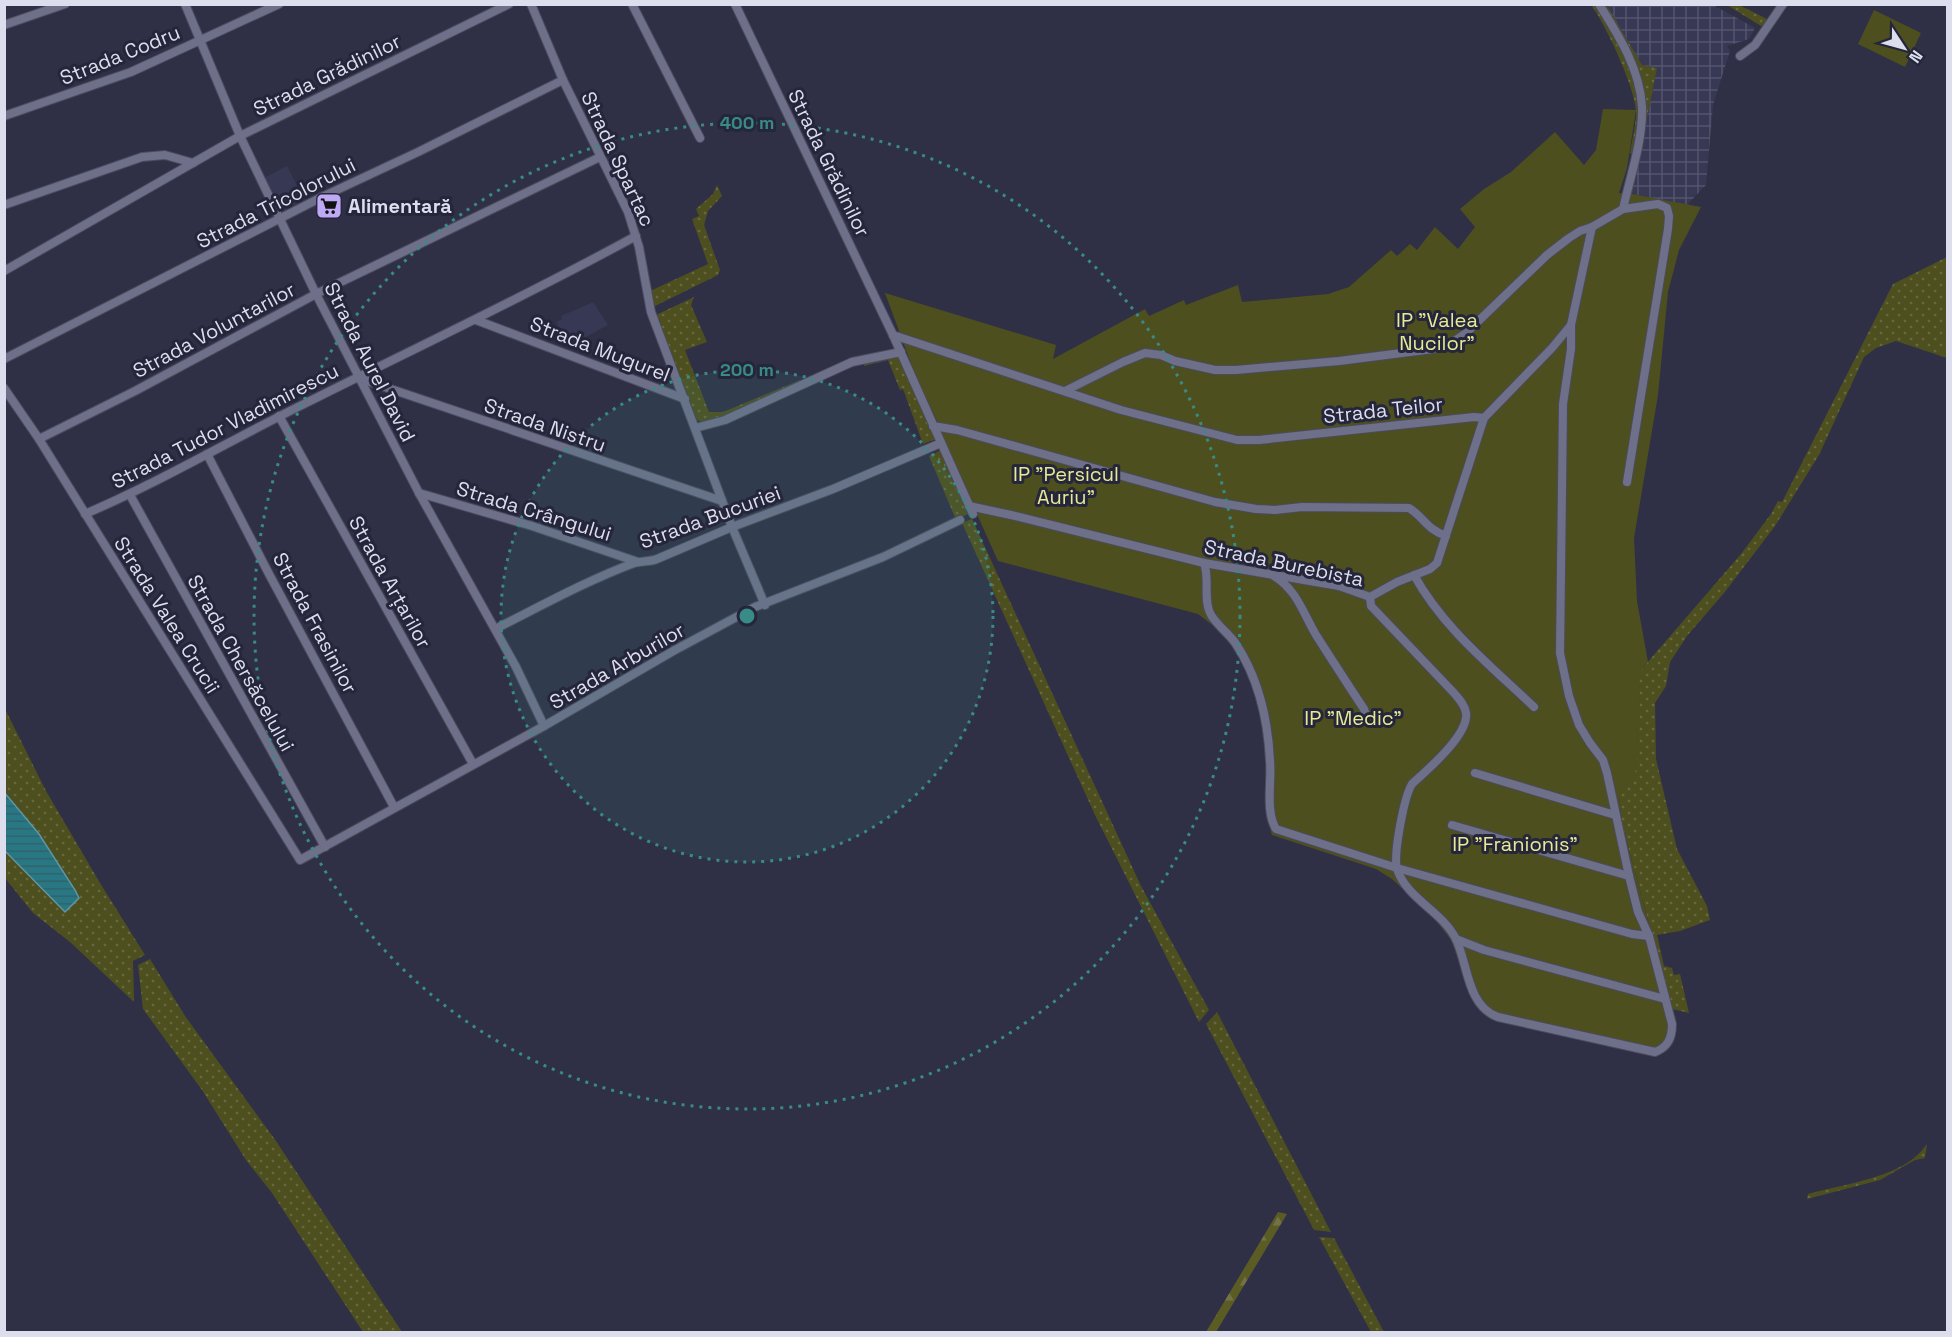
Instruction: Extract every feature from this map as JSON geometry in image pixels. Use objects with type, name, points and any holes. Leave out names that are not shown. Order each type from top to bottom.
[{"type":"street","points":[[4,25],[65,4]]},
{"type":"street","name":"Strada Aurel David","points":[[185,4],[240,136],[316,294],[420,493],[516,667],[544,726]]},
{"type":"street","name":"Strada Codru","points":[[4,116],[131,72],[279,4]]},
{"type":"street","name":"Strada Grădinilor","points":[[4,271],[240,136],[509,4]]},
{"type":"street","name":"Strada Spartac","points":[[531,4],[563,80],[628,212],[636,236],[651,312],[685,399]]},
{"type":"street","points":[[632,4],[700,138]]},
{"type":"street","name":"Strada Grădinilor","points":[[735,4],[901,352],[971,510]]},
{"type":"street","points":[[1599,4],[1622,42],[1634,70],[1642,110],[1638,146],[1623,209]]},
{"type":"street","points":[[1740,56],[1755,45],[1783,4]]},
{"type":"street","name":"Strada Tricolorului","points":[[4,359],[279,218],[563,80]]},
{"type":"street","points":[[4,205],[142,157],[165,155],[193,163]]},
{"type":"street","name":"Strada Voluntarilor","points":[[39,438],[135,391],[316,294],[600,157]]},
{"type":"street","points":[[1065,391],[1145,353],[1154,353],[1175,361],[1215,370],[1236,370],[1339,361],[1433,349],[1450,344],[1466,333],[1547,255],[1569,238],[1623,209],[1658,204],[1667,208],[1669,216],[1627,482]]},
{"type":"street","points":[[1370,597],[1371,606],[1454,693],[1466,713],[1466,721],[1458,735],[1406,793],[1397,868],[1405,885],[1444,922],[1456,939],[1467,975],[1487,1013],[1655,1052],[1666,1046],[1672,1034],[1672,1024],[1649,936],[1638,912],[1607,773],[1603,760],[1579,725],[1569,696],[1560,653],[1563,404],[1571,349],[1571,325],[1592,227]]},
{"type":"street","name":"Strada Tudor Vladimirescu","points":[[85,514],[130,495],[279,416],[476,320],[636,236]]},
{"type":"street","name":"Strada Mugurel","points":[[476,320],[685,399],[732,527],[765,605]]},
{"type":"street","points":[[1484,418],[1557,343],[1571,325]]},
{"type":"street","name":"Strada Teilor","points":[[893,335],[1144,417],[1246,441],[1408,423],[1484,418]]},
{"type":"street","points":[[695,428],[725,420],[852,362],[901,352]]},
{"type":"street","name":"Strada Nistru","points":[[358,376],[466,416],[722,501]]},
{"type":"street","name":"Strada Valea Crucii","points":[[6,394],[39,438],[300,860]]},
{"type":"street","name":"Strada Arțarilor","points":[[279,416],[473,764]]},
{"type":"street","name":"Strada Burebista","points":[[971,510],[1011,515],[1204,564],[1339,586],[1370,597],[1396,582],[1430,569],[1437,563],[1484,418]]},
{"type":"street","points":[[933,426],[957,430],[1225,504],[1275,510],[1302,507],[1409,508],[1431,530],[1446,536]]},
{"type":"street","name":"Strada Bucuriei","points":[[495,629],[581,585],[638,562],[650,562],[941,443]]},
{"type":"street","name":"Strada Frasinilor","points":[[207,454],[394,807]]},
{"type":"street","name":"Strada Crângului","points":[[420,493],[523,523],[638,562]]},
{"type":"street","name":"Strada Chersăcelului","points":[[130,495],[325,847]]},
{"type":"street","name":"Strada Arburilor","points":[[300,860],[544,726],[675,650],[755,608],[883,557],[960,520]]},
{"type":"street","points":[[1204,564],[1207,571],[1207,602],[1211,615],[1229,633],[1241,652],[1260,695],[1268,737],[1271,810],[1274,827],[1287,834],[1397,868],[1632,934],[1649,936]]},
{"type":"street","points":[[1271,574],[1292,591],[1316,635],[1364,710],[1368,722]]},
{"type":"street","points":[[1414,575],[1434,607],[1450,626],[1534,707]]},
{"type":"street","points":[[1292,591],[1294,581],[1298,578]]},
{"type":"street","points":[[1474,773],[1615,815]]},
{"type":"street","points":[[1452,825],[1629,876]]},
{"type":"street","points":[[1456,939],[1484,950],[1665,999]]},
{"type":"shaded area","points":[[1607,5],[1713,5],[1755,28],[1749,39],[1727,46],[1730,51],[1713,105],[1706,185],[1687,205],[1632,194],[1657,68],[1642,65]]},
{"type":"shaded area","points":[[287,166],[304,200],[281,212],[264,178]]},
{"type":"shaded area","points":[[593,302],[608,325],[569,346],[556,322],[562,319],[561,316]]},
{"type":"shaded area","points":[[4,792],[39,834],[75,890],[79,898],[65,912],[5,851]]},
{"type":"green space","points":[[1591,5],[1595,5],[1624,56],[1633,83],[1638,112],[1632,154],[1630,153],[1636,117],[1635,102],[1619,57]]},
{"type":"green space","points":[[1603,5],[1607,5],[1642,65],[1657,68],[1632,194],[1630,194],[1643,96]]},
{"type":"green space","points":[[1727,5],[1739,5],[1769,20],[1761,26]]},
{"type":"green space","points":[[1874,10],[1921,33],[1905,67],[1858,44]]},
{"type":"green space","points":[[1603,109],[1636,110],[1627,168],[1619,193],[1701,207],[1679,250],[1668,292],[1658,395],[1634,538],[1637,601],[1648,662],[1637,674],[1640,689],[1636,769],[1633,779],[1619,795],[1622,824],[1676,1024],[1671,1044],[1656,1056],[1485,1015],[1480,1010],[1466,981],[1451,940],[1435,919],[1392,879],[1376,869],[1272,835],[1266,816],[1267,762],[1261,708],[1240,656],[1228,637],[1198,614],[998,561],[940,432],[941,429],[919,385],[885,293],[1056,345],[1053,359],[1145,309],[1149,316],[1184,300],[1186,305],[1238,285],[1242,302],[1328,294],[1349,287],[1391,250],[1397,256],[1410,244],[1417,250],[1435,227],[1458,249],[1475,227],[1460,209],[1484,189],[1511,172],[1555,132],[1584,165],[1596,150]]},
{"type":"green space","points":[[717,185],[722,196],[708,211],[704,225],[720,270],[718,275],[653,307],[650,291],[708,264],[692,219],[699,216],[696,209],[713,194]]},
{"type":"green space","points":[[1672,212],[1686,214],[1673,247],[1664,287],[1630,534],[1630,603],[1640,671],[1741,554],[1778,501],[1782,502],[1893,284],[1947,257],[1947,358],[1896,341],[1876,348],[1864,357],[1819,455],[1775,526],[1724,593],[1687,636],[1670,662],[1666,686],[1655,703],[1656,759],[1677,849],[1707,906],[1710,920],[1680,931],[1657,935],[1664,966],[1672,968],[1674,975],[1680,974],[1689,1013],[1672,1009],[1622,824],[1619,795],[1614,790],[1608,763],[1592,741],[1583,722],[1616,715],[1618,647],[1612,640],[1613,592],[1616,592],[1630,483]]},
{"type":"green space","points":[[694,297],[691,305],[707,342],[685,350],[709,412],[723,412],[800,380],[801,383],[724,417],[702,422],[697,420],[656,315]]},
{"type":"green space","points":[[899,357],[936,439],[923,444],[903,389],[900,390],[888,360],[864,366],[864,362]]},
{"type":"green space","points":[[941,450],[968,514],[956,520],[929,456]]},
{"type":"green space","points":[[972,519],[1141,886],[1209,1010],[1199,1022],[1095,815],[962,523]]},
{"type":"green space","points":[[4,707],[46,791],[145,955],[133,961],[134,1002],[70,942],[33,913],[5,878],[5,851],[65,912],[79,898],[39,834],[5,792]]},
{"type":"green space","points":[[150,959],[185,1016],[276,1141],[402,1332],[363,1332],[272,1193],[246,1160],[202,1090],[143,1009],[138,965]]},
{"type":"green space","points":[[1217,1012],[1331,1232],[1314,1230],[1206,1024]]},
{"type":"green space","points":[[1927,1144],[1925,1158],[1915,1160],[1880,1180],[1807,1199],[1808,1194],[1891,1171],[1914,1158]]},
{"type":"green space","points":[[1278,1212],[1287,1214],[1216,1332],[1206,1332]]},
{"type":"green space","points":[[1319,1237],[1334,1238],[1384,1332],[1371,1332]]},
{"type":"place","name":"Alimentară","points":[[329,206]]},
{"type":"park label","name":"IP \"Valea Nucilor\"","points":[[1437,332]]},
{"type":"park label","name":"IP \"Persicul Auriu\"","points":[[1066,486]]},
{"type":"park label","name":"IP \"Medic\"","points":[[1353,718]]},
{"type":"park label","name":"IP \"Franionis\"","points":[[1515,844]]}]
